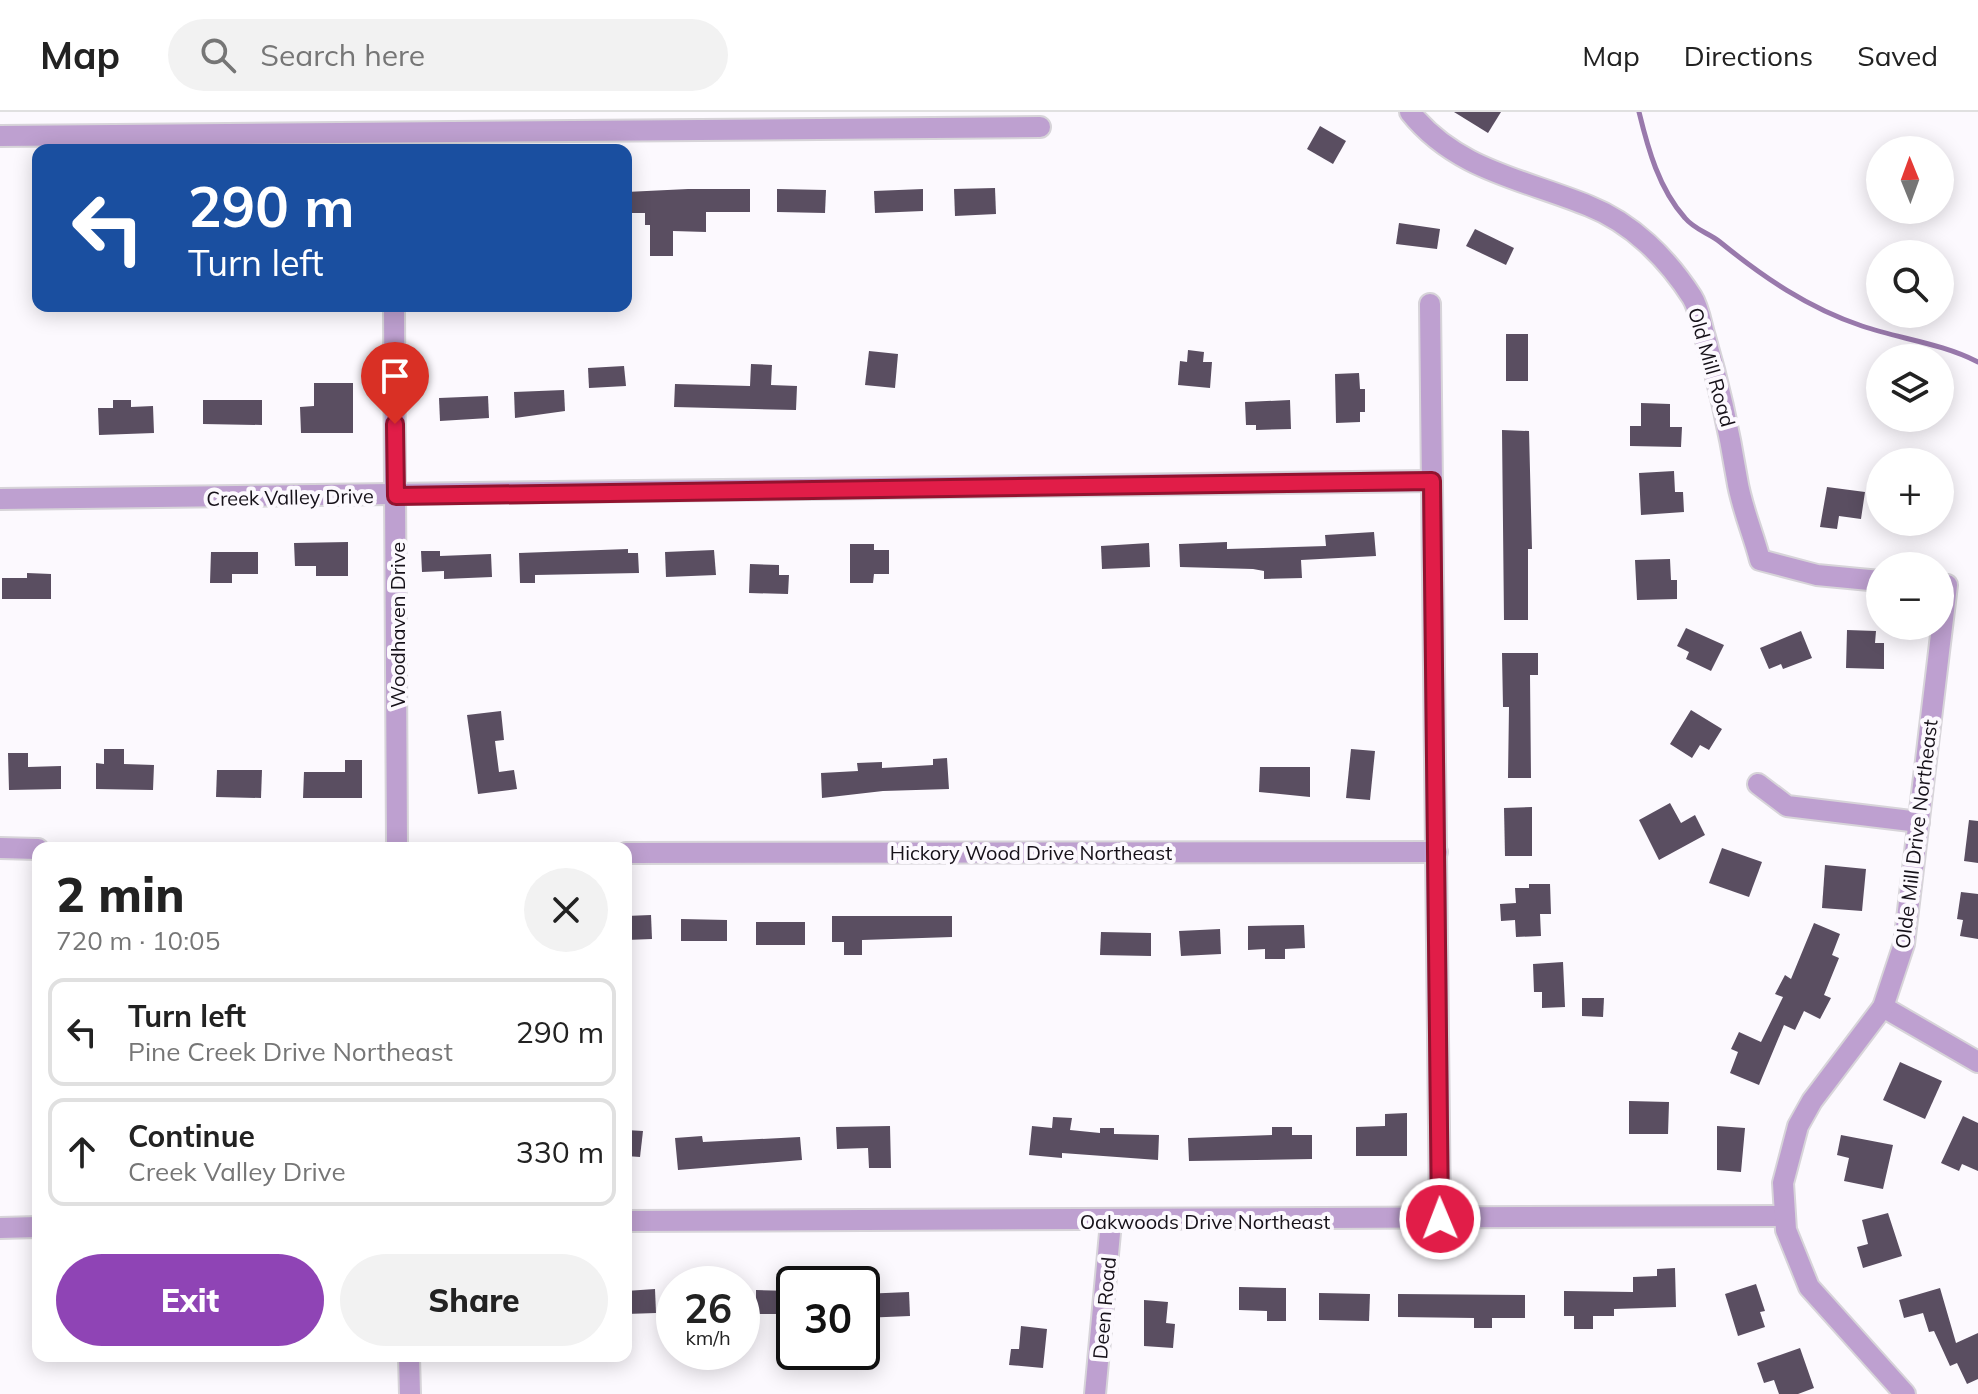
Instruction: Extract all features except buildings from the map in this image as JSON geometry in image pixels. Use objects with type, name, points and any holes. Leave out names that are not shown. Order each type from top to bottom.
[{"type":"street","name":"Old Mill Road","points":[[1410,112],[1433,138],[1455,155],[1499,176],[1590,206],[1621,222],[1653,247],[1693,299],[1726,408],[1737,481],[1760,560],[1830,577],[1866,580]]},
{"type":"street","points":[[0,136],[391,141],[889,119],[1040,127]]},
{"type":"street","points":[[1430,304],[1440,1219]]},
{"type":"street","name":"Woodhaven Drive","points":[[394,312],[397,842]]},
{"type":"street","name":"Creek Valley Drive","points":[[0,499],[1432,481]]},
{"type":"street","name":"Olde Mill Drive Northeast","points":[[1905,1394],[1809,1287],[1793,1255],[1783,1216],[1788,1153],[1798,1126],[1812,1101],[1883,1007],[1904,944],[1937,640]]},
{"type":"street","points":[[1758,784],[1787,806],[1919,822]]},
{"type":"street","points":[[0,848],[32,849]]},
{"type":"street","name":"Hickory Wood Drive Northeast","points":[[632,853],[1437,852]]},
{"type":"street","points":[[1883,1007],[1978,1062]]},
{"type":"street","name":"Oakwoods Drive Northeast","points":[[632,1221],[1111,1222],[1783,1216]]},
{"type":"street","name":"Deen Road","points":[[1095,1394],[1111,1222]]},
{"type":"street","points":[[0,1228],[32,1227]]},
{"type":"street","points":[[409,1362],[410,1394]]},
{"type":"waterway","points":[[1639,112],[1661,181],[1676,207],[1693,226],[1770,279],[1823,310],[1862,326],[1950,350],[1978,362]]},
{"type":"route","points":[[395,424],[396,496],[1432,481],[1440,1219]]}]
